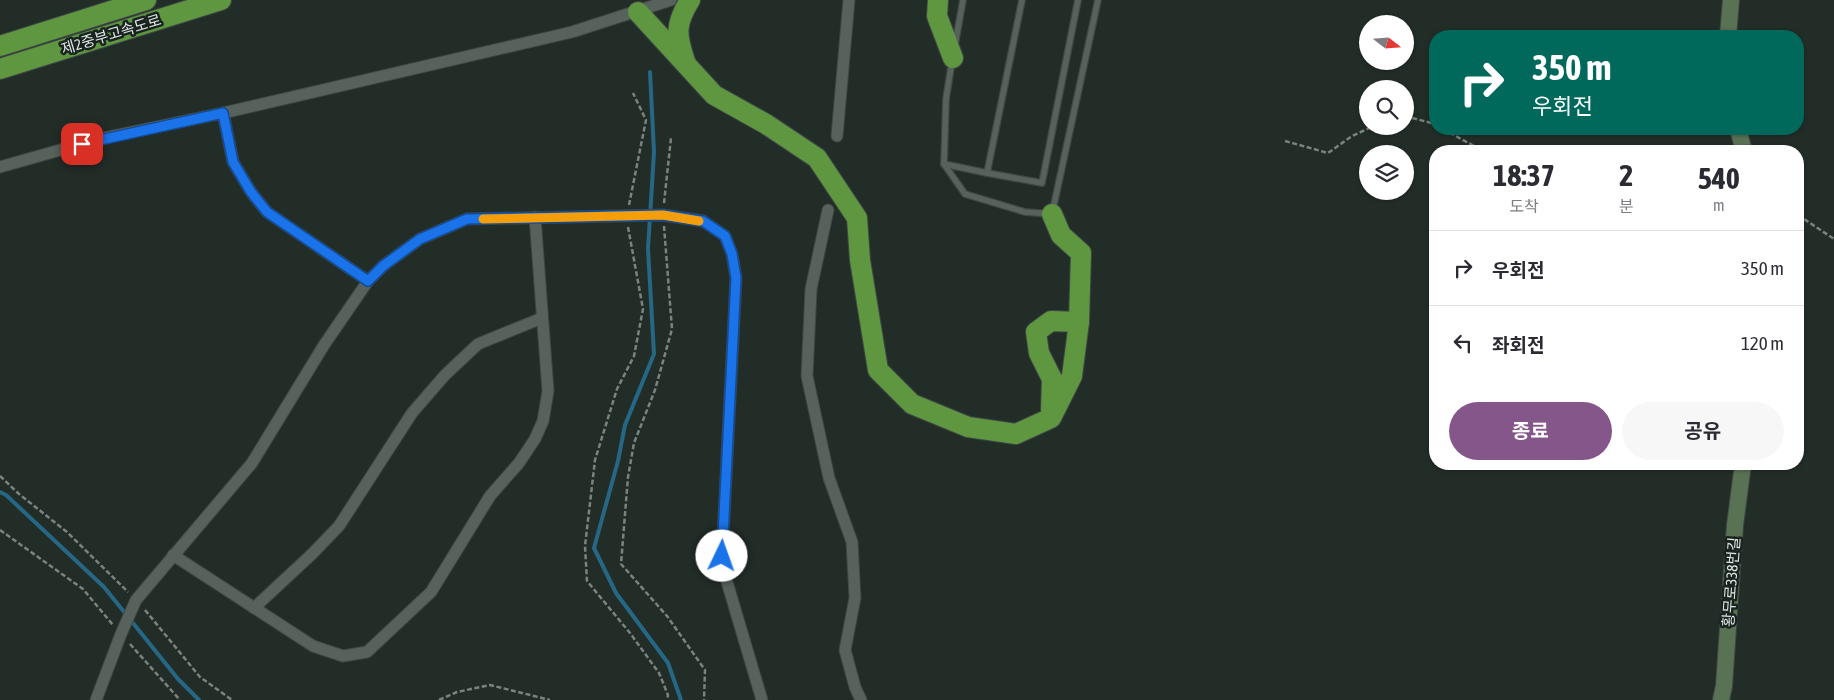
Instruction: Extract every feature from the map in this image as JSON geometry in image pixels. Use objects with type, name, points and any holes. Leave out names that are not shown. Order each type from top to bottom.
[{"type":"highway","name":"제2중부고속도로","points":[[0,46],[146,0]]},
{"type":"highway","name":"제2중부고속도로","points":[[0,69],[221,0]]},
{"type":"highway","points":[[688,67],[677,39],[680,19],[690,0]]},
{"type":"highway","points":[[938,0],[937,16],[953,58]]},
{"type":"highway","points":[[638,12],[714,95],[766,124],[817,158],[857,218],[863,280],[878,370],[912,404],[968,427],[1016,434],[1051,418],[1072,376],[1079,322],[1081,253],[1060,235],[1052,214]]},
{"type":"highway","points":[[1051,418],[1052,378],[1039,353],[1036,332],[1051,321],[1079,322]]},
{"type":"street","points":[[0,167],[99,139],[223,113],[572,32],[671,0]]},
{"type":"street","points":[[837,136],[849,0]]},
{"type":"street","points":[[1728,30],[1731,0]]},
{"type":"street","points":[[223,113],[233,162],[251,192],[267,212],[368,281]]},
{"type":"street","points":[[828,210],[811,289],[807,376],[828,478],[852,542],[855,598],[845,650],[855,688],[861,700]]},
{"type":"street","points":[[96,700],[136,600],[252,463],[324,345],[368,281],[383,266],[420,239],[467,219],[663,215],[703,221],[725,236],[732,254],[736,278],[722,556],[727,582],[762,700]]},
{"type":"street","points":[[173,556],[314,646],[343,656],[367,652],[431,592],[490,496],[519,463],[536,439],[543,421],[548,391],[535,217]]},
{"type":"street","points":[[254,608],[339,526],[412,413],[445,375],[478,344],[542,318]]},
{"type":"street","name":"황무로338번길","points":[[1721,700],[1724,686],[1735,525],[1742,470]]},
{"type":"lane","points":[[963,0],[946,99],[944,164],[965,194],[1025,212],[1052,214],[1098,0]]},
{"type":"lane","points":[[987,173],[1022,0]]},
{"type":"lane","points":[[944,164],[1042,183],[1078,0]]},
{"type":"path","points":[[633,93],[646,120],[635,181],[626,216],[643,309],[634,356],[617,389],[595,460],[585,546],[587,581],[630,633],[659,673],[668,695],[667,700]]},
{"type":"path","points":[[1414,118],[1429,122]]},
{"type":"path","points":[[1285,142],[1328,153],[1359,133]]},
{"type":"path","points":[[1454,135],[1472,145]]},
{"type":"path","points":[[671,138],[663,215],[672,329],[654,390],[634,443],[628,477],[620,564],[668,616],[705,670],[704,700]]},
{"type":"path","points":[[1804,219],[1834,239]]},
{"type":"path","points":[[0,476],[19,494],[67,532],[136,600],[200,677],[232,700]]},
{"type":"path","points":[[0,530],[83,589],[180,700]]},
{"type":"path","points":[[440,700],[457,692],[490,685],[550,700]]},
{"type":"waterway","points":[[650,72],[654,152],[648,249],[654,354],[625,425],[618,461],[594,548],[616,593],[668,663],[681,700]]},
{"type":"waterway","points":[[0,492],[6,495],[104,587],[178,679],[199,700]]},
{"type":"slow traffic","points":[[483,219],[663,215],[699,221]]},
{"type":"route","points":[[82,144],[223,113],[233,162],[251,192],[267,212],[368,281],[383,266],[420,239],[467,219],[663,215],[703,221],[725,236],[732,254],[736,278],[722,556]]}]
